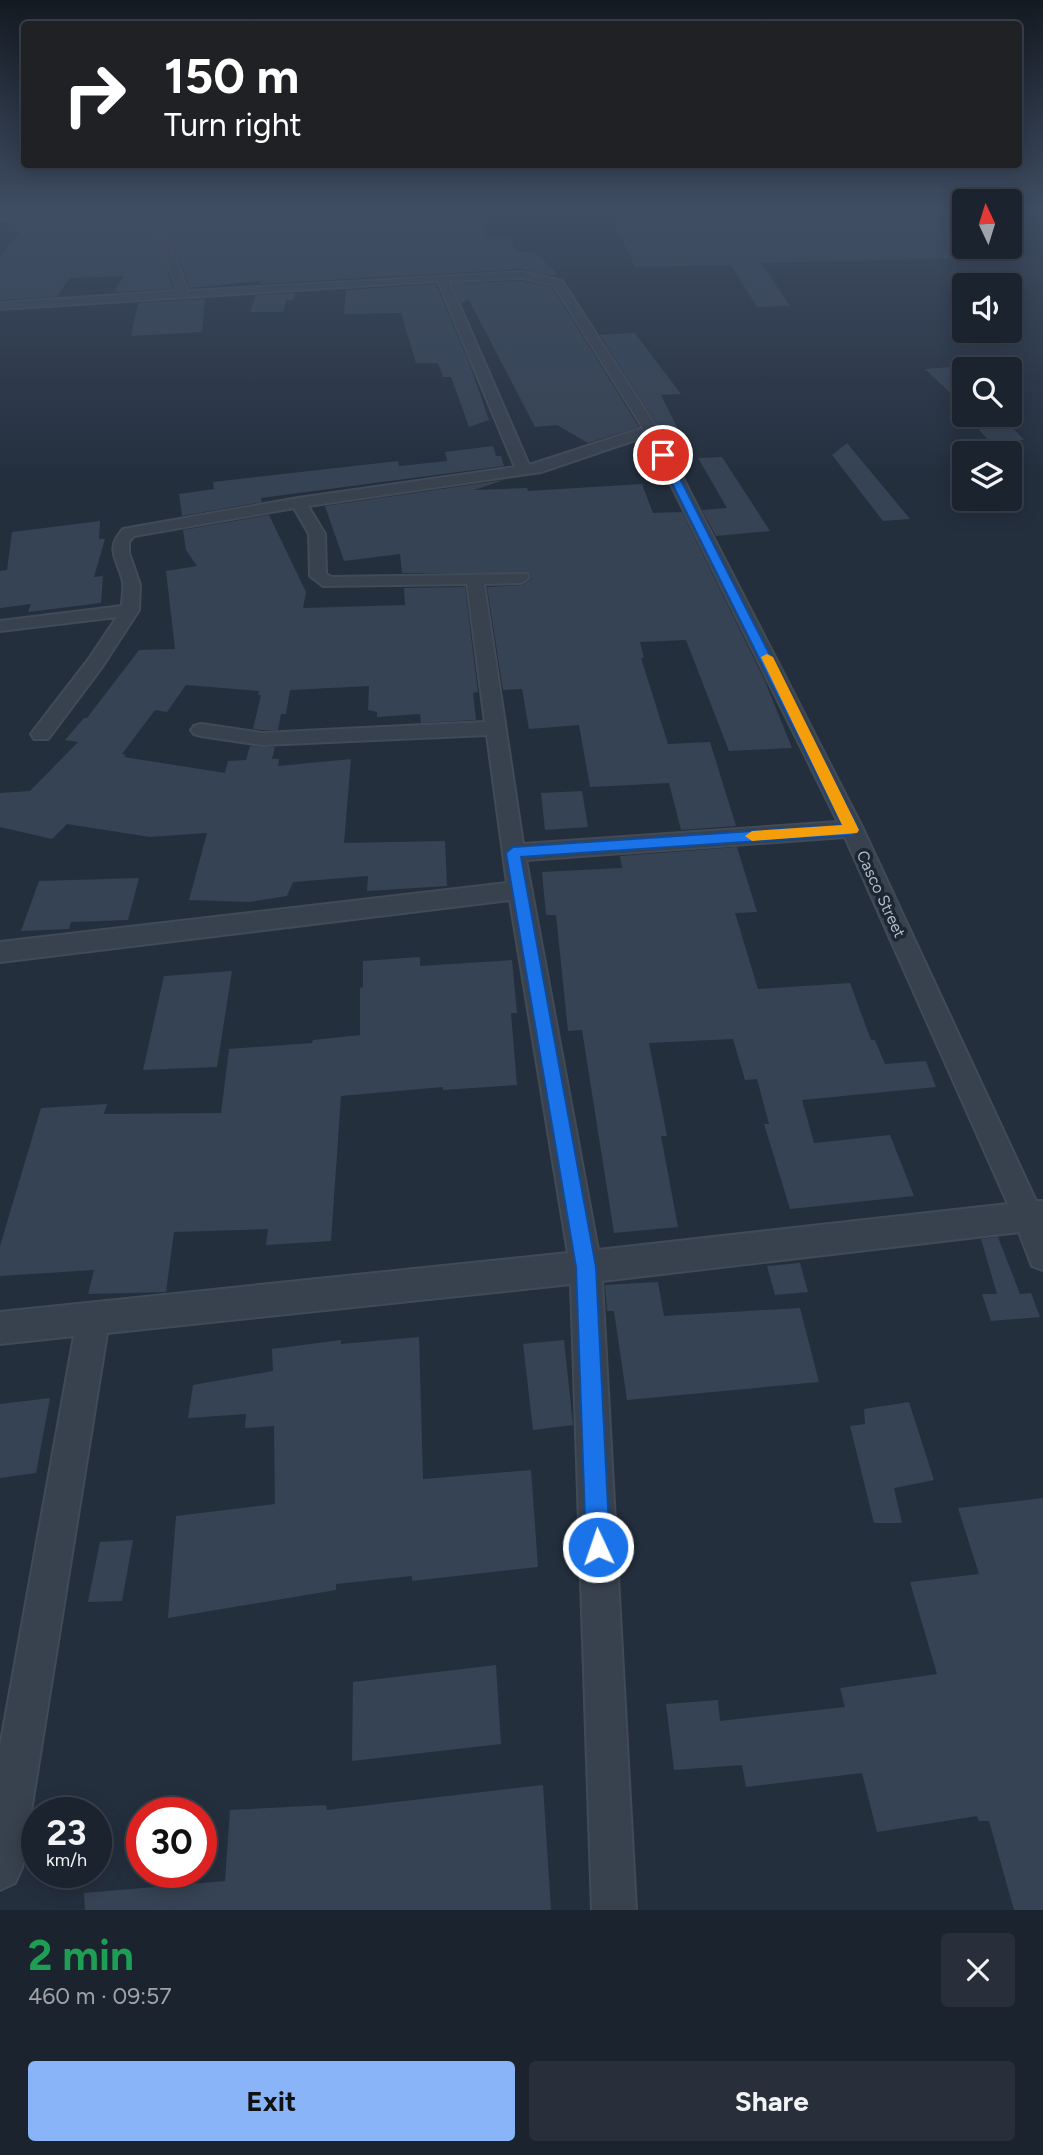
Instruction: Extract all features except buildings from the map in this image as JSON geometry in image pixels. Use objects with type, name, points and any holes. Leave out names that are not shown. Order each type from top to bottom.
[{"type":"street","name":"Casco Street","points":[[0,306],[164,297]]},
{"type":"street","points":[[450,297],[524,471]]},
{"type":"street","name":"Casco Street","points":[[567,297],[651,430],[852,830],[1035,1215],[1043,1255]]},
{"type":"street","points":[[41,734],[95,663],[130,610],[132,584],[121,553],[121,541],[129,532],[199,518],[541,468],[651,430]]},
{"type":"street","points":[[298,503],[317,534],[318,576],[329,582],[521,578]]},
{"type":"street","points":[[475,581],[513,853],[586,1267],[614,1910]]},
{"type":"street","points":[[0,626],[130,610]]},
{"type":"street","points":[[201,730],[262,739],[496,727]]},
{"type":"street","points":[[513,853],[852,830]]},
{"type":"street","points":[[0,952],[520,890]]},
{"type":"street","points":[[0,1328],[586,1267],[1035,1215]]},
{"type":"street","points":[[0,1868],[93,1318]]},
{"type":"slow traffic","points":[[752,836],[852,830],[767,657]]},
{"type":"route","points":[[598,1547],[586,1267],[513,853],[852,830],[663,455]]}]
